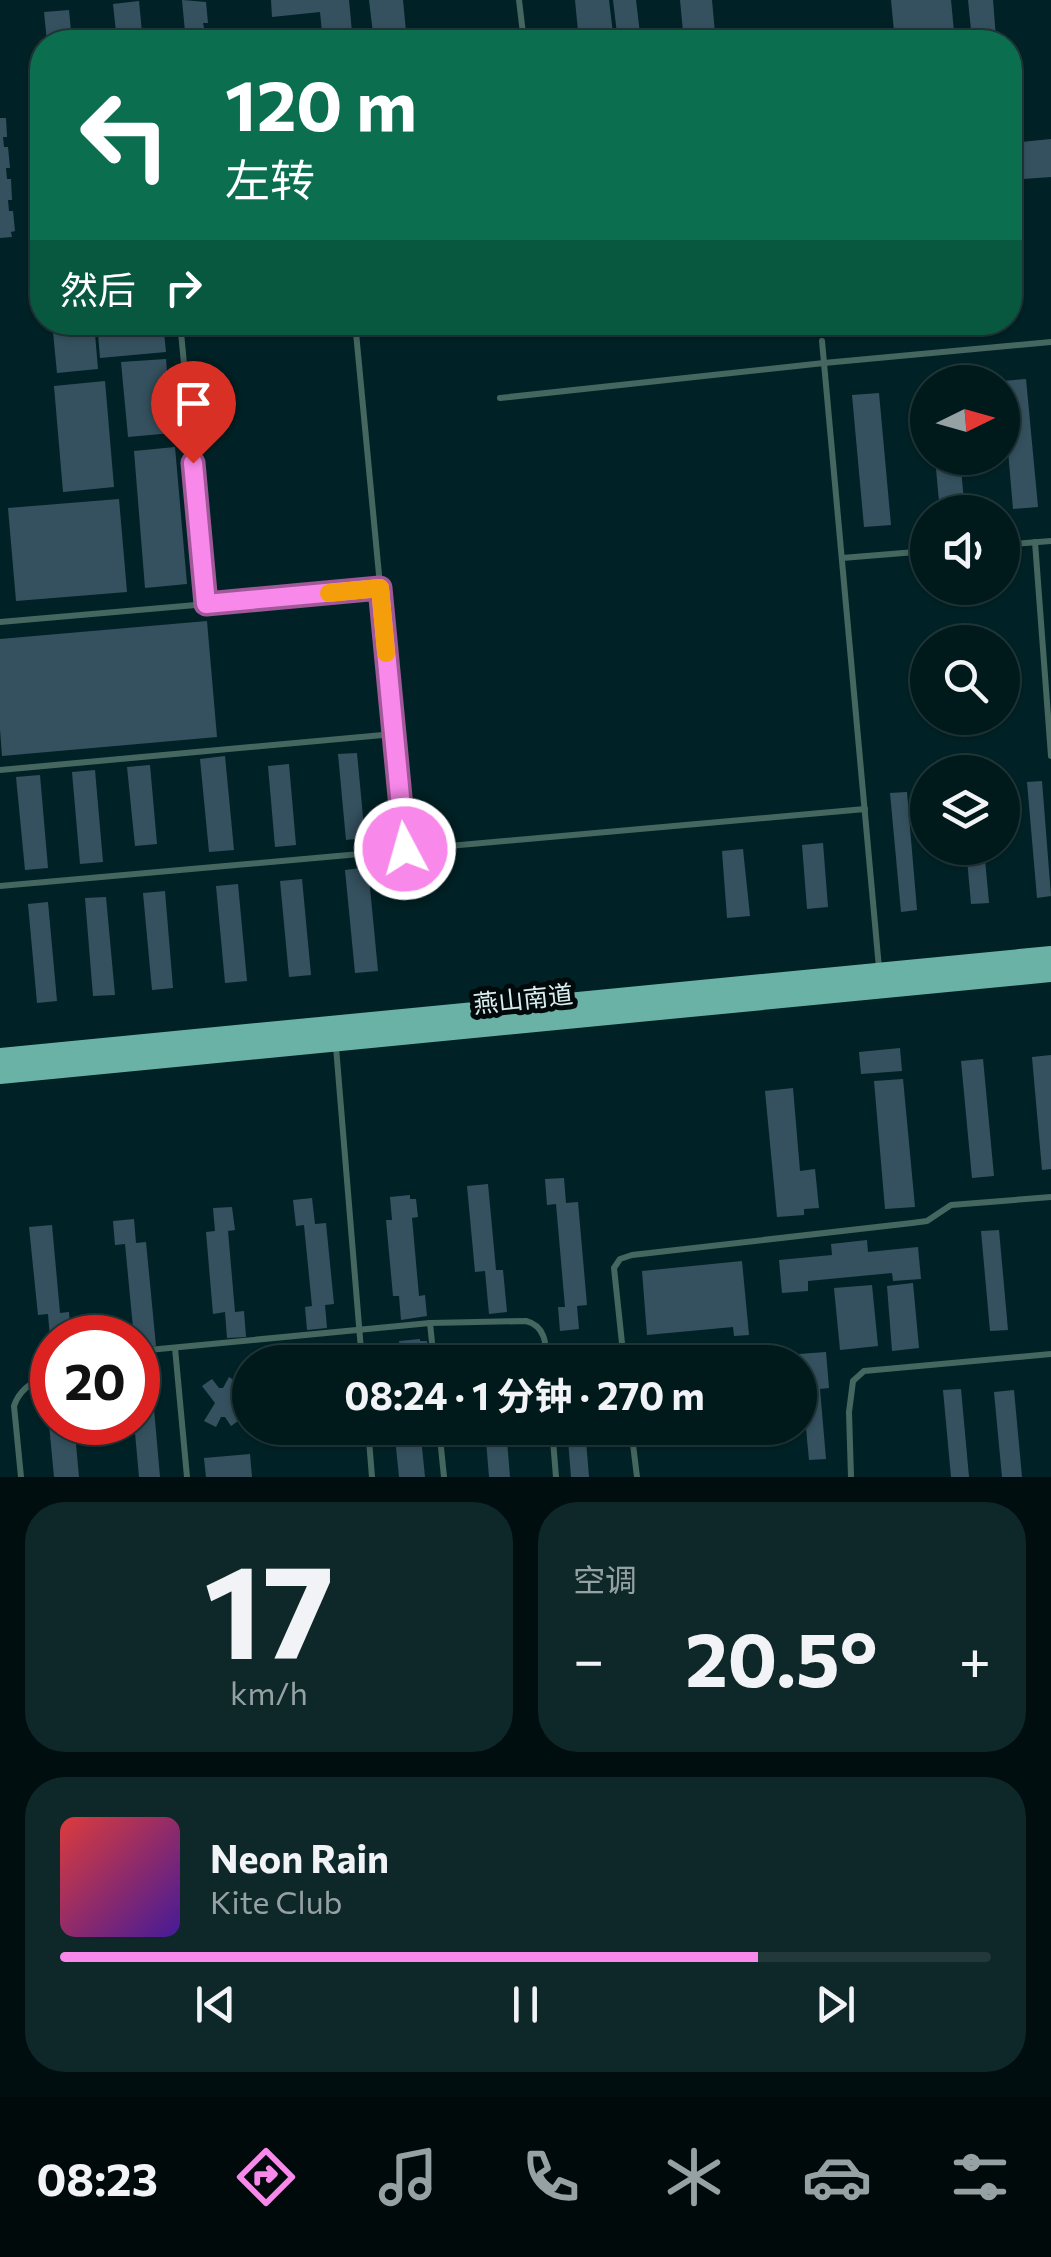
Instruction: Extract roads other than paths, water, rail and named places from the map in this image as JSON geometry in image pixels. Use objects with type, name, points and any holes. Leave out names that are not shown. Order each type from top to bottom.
[{"type":"main road","name":"燕山南道","points":[[0,1058],[1051,956]]},
{"type":"main road","name":"燕山南道","points":[[0,1074],[1051,972]]},
{"type":"lane","points":[[519,0],[523,30]]},
{"type":"lane","points":[[181,335],[206,604]]},
{"type":"lane","points":[[356,335],[405,849]]},
{"type":"lane","points":[[822,342],[880,972]]},
{"type":"lane","points":[[500,398],[1051,342]]},
{"type":"lane","points":[[1020,543],[1051,540]]},
{"type":"lane","points":[[1035,542],[1051,756]]},
{"type":"lane","points":[[842,558],[910,552]]},
{"type":"lane","points":[[0,622],[380,588]]},
{"type":"lane","points":[[0,770],[394,734]]},
{"type":"lane","points":[[0,886],[865,809]]},
{"type":"lane","points":[[335,1041],[361,1345]]},
{"type":"lane","points":[[622,1345],[614,1268],[620,1259],[927,1221],[952,1205],[1051,1197]]},
{"type":"lane","points":[[160,1349],[472,1321],[533,1323],[542,1332],[544,1345]]},
{"type":"lane","points":[[430,1324],[432,1345]]},
{"type":"lane","points":[[176,1348],[187,1477]]},
{"type":"lane","points":[[851,1477],[849,1412],[853,1381],[864,1371],[1051,1354]]},
{"type":"lane","points":[[21,1477],[14,1406],[30,1385]]},
{"type":"lane","points":[[369,1445],[372,1477]]},
{"type":"lane","points":[[441,1445],[444,1477]]},
{"type":"lane","points":[[553,1445],[556,1477]]},
{"type":"lane","points":[[633,1445],[637,1477]]}]
